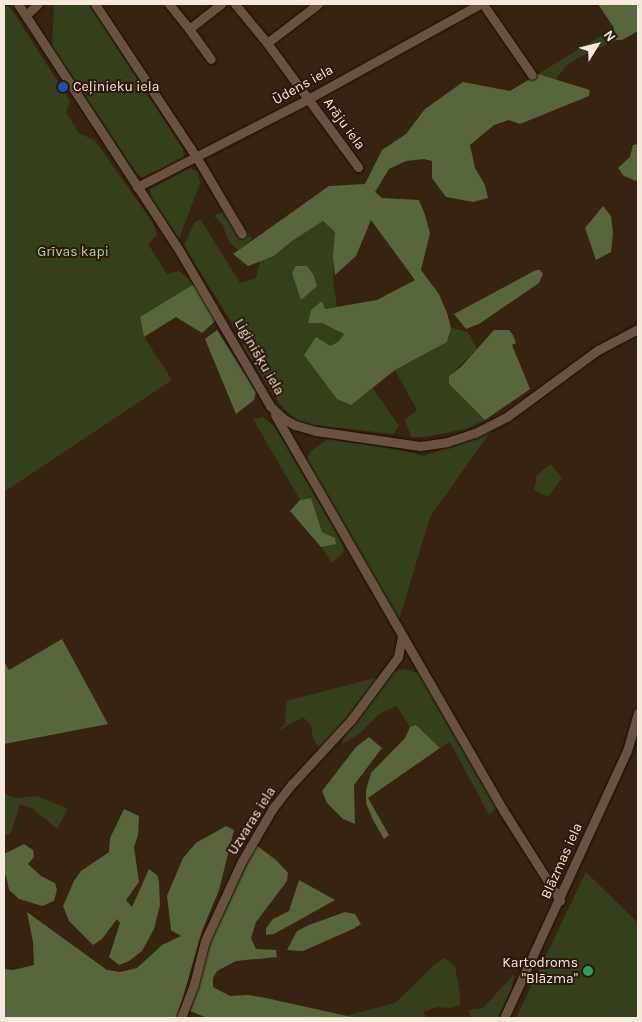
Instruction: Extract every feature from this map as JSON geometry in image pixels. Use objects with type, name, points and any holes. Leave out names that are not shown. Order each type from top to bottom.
[{"type":"street","name":"Liginišķu iela","points":[[18,4],[179,250],[270,406],[295,426],[316,431],[420,446],[447,442],[475,433],[508,416],[598,350],[638,329]]},
{"type":"street","points":[[26,15],[38,4]]},
{"type":"street","points":[[95,4],[197,158],[242,234]]},
{"type":"street","points":[[169,4],[211,59]]},
{"type":"street","points":[[189,29],[221,4]]},
{"type":"street","name":"Arāju iela","points":[[235,4],[267,43],[358,166]]},
{"type":"street","points":[[267,43],[318,4]]},
{"type":"street","points":[[481,4],[532,75]]},
{"type":"street","name":"Ūdens iela","points":[[137,188],[197,158],[481,4]]},
{"type":"street","points":[[270,406],[503,810],[560,900]]},
{"type":"street","name":"Uzvaras iela","points":[[181,1018],[194,984],[205,941],[242,861],[283,796],[351,720],[398,657],[402,637]]},
{"type":"street","name":"Blāzmas iela","points":[[504,1018],[627,751],[638,713]]},
{"type":"green space","points":[[54,4],[89,4],[183,149],[184,158],[142,178],[136,173],[52,47]]},
{"type":"green space","points":[[598,4],[637,4],[638,31],[622,40],[616,40],[614,28]]},
{"type":"green space","name":"Grīvas kapi","points":[[7,6],[12,10],[70,101],[66,112],[79,133],[94,140],[153,223],[157,235],[148,244],[167,274],[179,271],[194,284],[140,318],[144,337],[172,380],[4,492],[4,7]]},
{"type":"green space","points":[[614,28],[616,40],[576,59],[567,65],[555,80],[538,74]]},
{"type":"green space","points":[[538,74],[590,90],[589,96],[520,124],[509,120],[494,125],[470,145],[475,168],[485,185],[488,198],[473,202],[446,197],[432,178],[432,161],[424,159],[406,161],[389,169],[375,192],[382,198],[419,200],[430,233],[421,270],[439,294],[451,328],[447,342],[395,370],[351,405],[337,399],[304,355],[316,337],[330,346],[338,342],[344,334],[322,323],[308,323],[311,310],[322,301],[325,309],[377,300],[415,280],[371,220],[356,256],[335,275],[333,256],[335,232],[323,221],[292,241],[274,256],[248,266],[233,254],[329,186],[365,184],[382,150],[406,134],[425,109],[463,82],[510,91]]},
{"type":"green space","points":[[638,144],[638,180],[636,181],[624,176],[618,168],[630,157],[633,145]]},
{"type":"green space","points":[[190,168],[198,172],[200,183],[179,239],[151,198],[150,189]]},
{"type":"green space","points":[[603,206],[611,216],[613,233],[611,252],[596,260],[585,228]]},
{"type":"green space","points":[[232,207],[252,239],[238,250],[229,242],[223,225],[214,216]]},
{"type":"green space","points":[[200,219],[240,283],[256,278],[260,261],[274,256],[292,241],[323,221],[335,232],[333,282],[337,307],[325,309],[322,301],[308,323],[322,323],[344,334],[338,342],[330,346],[351,404],[372,387],[399,426],[393,434],[303,424],[293,418],[279,403],[243,347],[246,329],[239,330],[234,326],[184,246],[194,223]]},
{"type":"green space","points":[[296,266],[307,266],[313,274],[317,286],[301,300],[292,273]]},
{"type":"green space","points":[[536,270],[540,270],[543,274],[539,283],[479,324],[466,329],[454,314]]},
{"type":"green space","points":[[194,284],[216,318],[214,322],[202,333],[176,317],[144,337],[140,317]]},
{"type":"green space","points":[[451,328],[468,332],[477,349],[449,376],[449,384],[485,420],[466,429],[425,437],[411,437],[405,420],[417,410],[395,370],[447,342]]},
{"type":"green space","points":[[217,330],[256,392],[254,400],[236,414],[205,339]]},
{"type":"green space","points":[[494,330],[509,330],[513,335],[516,343],[512,345],[530,389],[485,420],[449,384],[449,376],[461,367]]},
{"type":"green space","points":[[263,417],[275,427],[338,535],[344,549],[343,553],[332,563],[321,547],[335,544],[322,532],[311,499],[300,500],[253,419]]},
{"type":"green space","points":[[492,430],[430,517],[399,620],[389,608],[308,463],[308,456],[311,451],[328,439],[400,450],[424,456]]},
{"type":"green space","points":[[551,464],[562,478],[548,497],[534,490],[537,475]]},
{"type":"green space","points":[[311,498],[322,532],[335,538],[336,544],[321,547],[290,511],[300,500]]},
{"type":"green space","points":[[62,639],[108,724],[4,744],[4,662],[9,670]]},
{"type":"green space","points":[[404,669],[419,673],[497,807],[489,815],[450,742],[440,748],[416,725],[410,727],[397,706],[379,714],[359,734],[342,744],[345,735],[392,672]]},
{"type":"green space","points":[[379,677],[336,734],[319,748],[313,738],[311,725],[303,717],[276,732],[285,724],[286,701]]},
{"type":"green space","points":[[416,725],[440,748],[368,798],[389,835],[384,839],[366,803],[366,790],[371,773],[405,738],[410,727]]},
{"type":"green space","points":[[369,737],[382,748],[354,785],[355,824],[343,819],[327,803],[322,791],[356,747]]},
{"type":"green space","points":[[5,794],[16,798],[38,796],[68,809],[57,829],[33,809],[20,804],[12,830],[9,835],[4,835]]},
{"type":"green space","points":[[124,809],[139,816],[138,835],[134,847],[139,882],[126,900],[132,907],[149,869],[157,875],[159,881],[160,905],[154,929],[142,951],[129,961],[119,965],[109,957],[120,923],[117,919],[102,939],[93,945],[69,921],[63,906],[74,881],[81,871],[109,852],[110,838]]},
{"type":"green space","points":[[226,826],[234,830],[219,890],[202,931],[177,1018],[4,1018],[4,969],[13,970],[34,965],[33,942],[27,912],[107,970],[120,972],[137,968],[162,945],[181,936],[171,930],[167,896],[183,858],[196,843]]},
{"type":"green space","points":[[24,844],[33,850],[34,857],[28,864],[41,876],[55,883],[57,890],[54,901],[42,906],[19,899],[9,890],[6,875],[4,879],[4,854]]},
{"type":"green space","points":[[256,845],[276,860],[288,873],[287,881],[256,922],[251,938],[256,949],[276,950],[277,957],[236,961],[217,971],[213,978],[213,987],[230,996],[248,995],[266,998],[356,1018],[207,1018],[190,1011],[211,940]]},
{"type":"green space","name":"Kartodroms \"Blāzma\"","points":[[586,872],[638,923],[638,1018],[516,1018]]},
{"type":"green space","points":[[299,880],[335,900],[274,934],[266,935],[266,928],[273,919],[289,911]]},
{"type":"green space","points":[[345,912],[355,914],[361,924],[303,951],[287,950],[297,931]]},
{"type":"green space","points":[[445,958],[455,966],[460,993],[460,1005],[450,1008],[437,1007],[423,1012],[427,1018],[353,1018],[345,1016],[395,1003],[436,963]]},
{"type":"green space","points":[[514,974],[512,988],[498,1018],[471,1018],[468,1010],[483,1008]]},
{"type":"place","name":"Ceļinieku iela","points":[[63,87]]},
{"type":"place","name":"Kartodroms \"Blāzma\"","points":[[588,971]]}]
